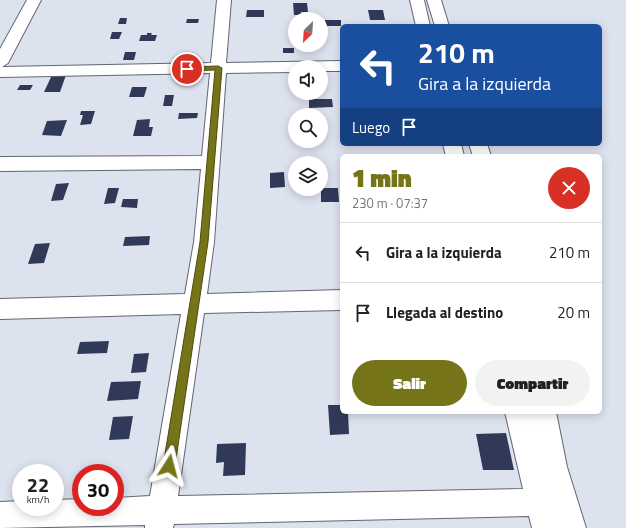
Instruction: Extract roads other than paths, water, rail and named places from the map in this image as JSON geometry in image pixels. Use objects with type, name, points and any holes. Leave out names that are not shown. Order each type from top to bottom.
[{"type":"street","points":[[0,63],[34,0]]},
{"type":"street","points":[[160,519],[204,242],[224,0]]},
{"type":"street","points":[[417,0],[423,24]]},
{"type":"street","points":[[434,0],[441,24]]},
{"type":"street","points":[[0,72],[340,66]]},
{"type":"street","points":[[0,164],[211,162]]},
{"type":"street","points":[[0,309],[340,300]]},
{"type":"street","points":[[518,414],[546,528]]},
{"type":"street","points":[[544,414],[554,467],[572,528]]},
{"type":"street","points":[[0,516],[160,519],[540,502]]}]
